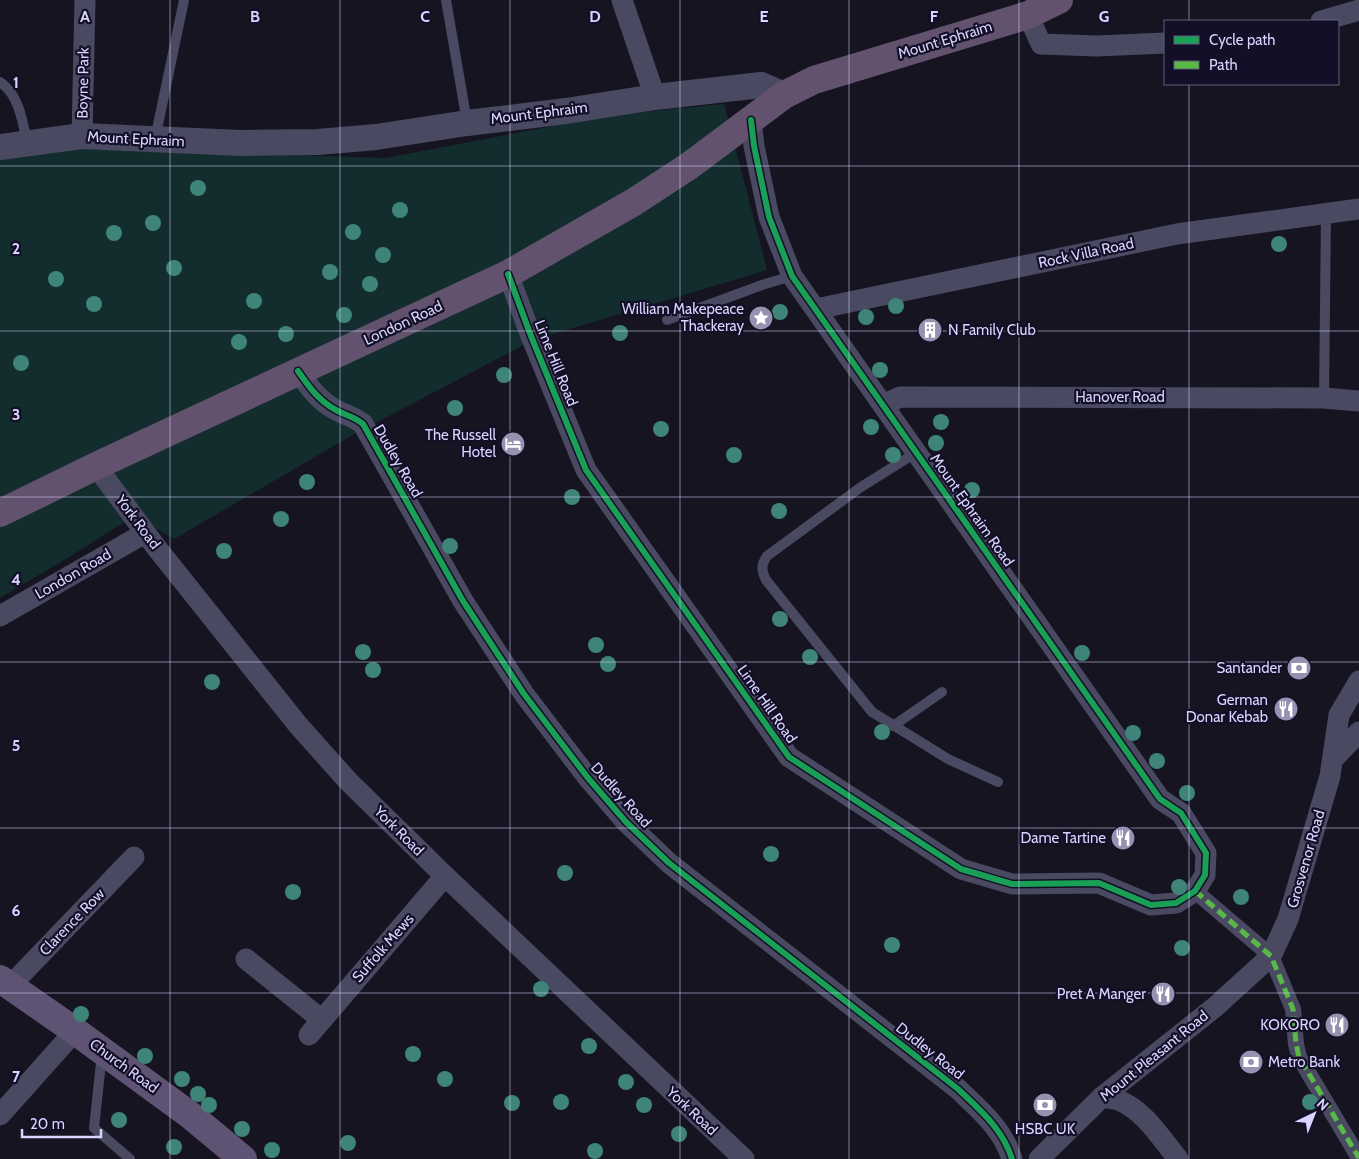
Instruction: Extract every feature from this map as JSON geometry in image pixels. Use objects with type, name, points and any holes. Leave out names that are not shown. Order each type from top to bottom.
[{"type":"highway","name":"Mount Ephraim","points":[[784,96],[814,80],[1028,15],[1059,0]]},
{"type":"highway","name":"London Road","points":[[0,514],[96,466],[508,274],[634,202],[688,166],[784,96]]},
{"type":"main road","name":"Church Road","points":[[5,983],[75,1031],[190,1115],[243,1159]]},
{"type":"street","name":"Boyne Park","points":[[82,136],[85,0]]},
{"type":"street","points":[[622,0],[655,97]]},
{"type":"street","points":[[1324,20],[1359,10]]},
{"type":"street","points":[[1028,15],[1042,44],[1096,46],[1164,43]]},
{"type":"street","name":"Mount Ephraim","points":[[0,148],[82,136],[265,144],[318,142],[376,137],[655,97],[761,85],[784,96]]},
{"type":"street","name":"Mount Ephraim Road","points":[[751,120],[754,146],[769,217],[792,276],[1160,799],[1181,813],[1206,853],[1206,875],[1195,891]]},
{"type":"street","name":"Rock Villa Road","points":[[816,309],[1177,234],[1359,210]]},
{"type":"street","name":"Lime Hill Road","points":[[508,274],[531,336],[586,470],[789,757],[960,869],[1012,884],[1099,883],[1151,905],[1176,903],[1195,891]]},
{"type":"street","name":"Dudley Road","points":[[298,371],[320,400],[363,424],[473,617],[524,694],[588,778],[626,822],[669,863],[958,1089],[998,1129],[1008,1144],[1012,1159]]},
{"type":"street","name":"Hanover Road","points":[[883,405],[900,397],[1324,398],[1359,402]]},
{"type":"street","name":"York Road","points":[[96,466],[145,533],[298,725],[348,781],[445,876],[744,1159]]},
{"type":"street","name":"London Road","points":[[0,616],[145,533]]},
{"type":"street","name":"Grosvenor Road","points":[[1270,956],[1288,919],[1334,758],[1340,715],[1359,680]]},
{"type":"street","name":"Grosvenor Road","points":[[1334,758],[1359,732]]},
{"type":"street","name":"Clarence Row","points":[[5,983],[134,858]]},
{"type":"street","name":"Suffolk Mews","points":[[246,959],[315,1028],[445,876]]},
{"type":"street","points":[[1195,891],[1270,956],[1293,1008],[1299,1057],[1359,1158]]},
{"type":"street","name":"Mount Pleasant Road","points":[[1039,1159],[1102,1097],[1215,1007],[1270,956]]},
{"type":"street","points":[[0,1115],[75,1031]]},
{"type":"street","points":[[1102,1097],[1118,1100],[1133,1108],[1146,1119],[1178,1159]]},
{"type":"lane","points":[[155,140],[184,0]]},
{"type":"lane","points":[[446,0],[467,123]]},
{"type":"lane","points":[[0,82],[9,89],[22,116],[27,143]]},
{"type":"lane","points":[[1324,398],[1326,214]]},
{"type":"lane","points":[[667,320],[792,276]]},
{"type":"lane","points":[[916,452],[861,486],[767,556],[763,563],[762,571],[766,580],[872,712],[948,759],[998,782]]},
{"type":"lane","points":[[893,726],[942,692]]},
{"type":"lane","points":[[103,1051],[94,1128],[130,1159]]},
{"type":"green space","points":[[724,104],[767,270],[533,340],[351,436],[174,539],[134,516],[0,598],[0,159],[61,147],[385,158],[611,115]]},
{"type":"marked path","points":[[1195,891],[1271,956],[1293,1009],[1299,1057],[1359,1158]]},
{"type":"cycle path","points":[[508,274],[531,336],[586,470],[789,757],[961,869],[1012,884],[1099,883],[1151,905],[1176,903],[1195,891],[1205,875],[1206,853],[1181,813],[1160,799],[792,276],[769,217],[754,146],[751,120]]},
{"type":"cycle path","points":[[298,371],[319,398],[336,410],[363,424],[463,601],[524,694],[588,778],[626,822],[669,863],[958,1089],[997,1129],[1012,1159]]},
{"type":"place","name":"William Makepeace Thackeray","points":[[761,318]]},
{"type":"place","name":"N Family Club","points":[[930,330]]},
{"type":"place","name":"The Russell Hotel","points":[[513,444]]},
{"type":"place","name":"Santander","points":[[1299,668]]},
{"type":"place","name":"German Donar Kebab","points":[[1286,709]]},
{"type":"place","name":"Dame Tartine","points":[[1123,838]]},
{"type":"place","name":"Pret A Manger","points":[[1163,994]]},
{"type":"place","name":"KOKORO","points":[[1337,1025]]},
{"type":"place","name":"Metro Bank","points":[[1251,1062]]},
{"type":"place","name":"HSBC UK","points":[[1045,1105]]}]
